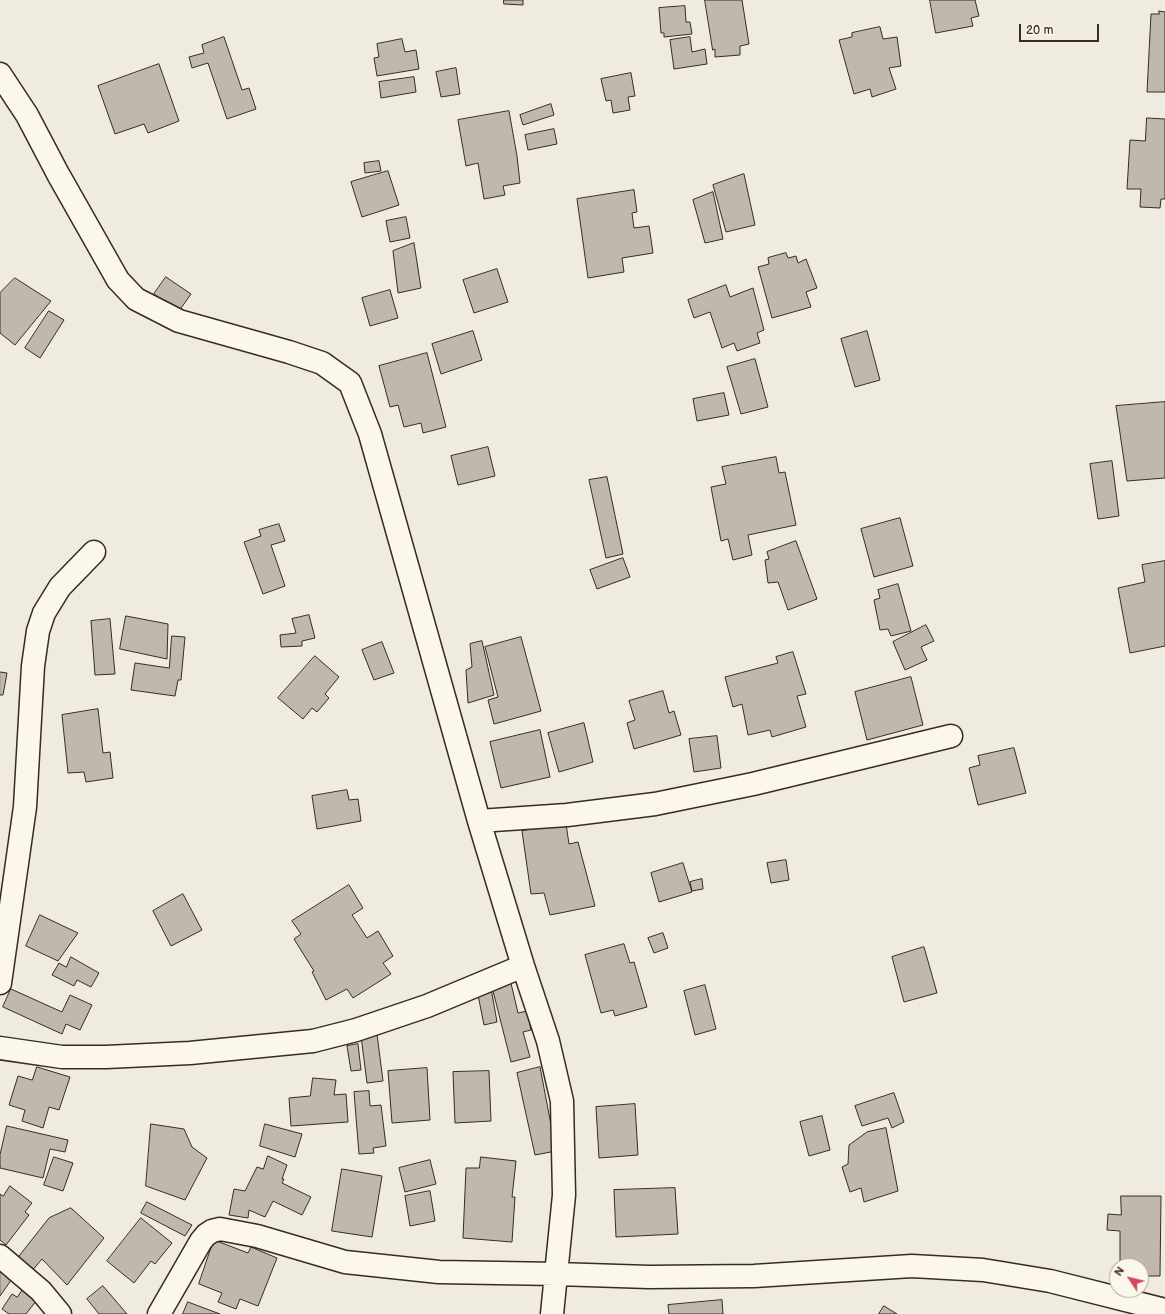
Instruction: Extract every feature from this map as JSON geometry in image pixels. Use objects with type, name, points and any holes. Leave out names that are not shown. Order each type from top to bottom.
[{"type":"street","points":[[0,74],[27,115],[58,174],[118,280],[136,299],[179,321],[322,363],[350,384],[370,434],[479,821],[523,966],[548,1041],[562,1100],[564,1195],[552,1314]]},
{"type":"street","points":[[0,983],[25,807],[33,666],[38,630],[44,613],[60,587],[94,552]]},
{"type":"street","points":[[479,821],[566,815],[655,804],[753,784],[951,736]]},
{"type":"street","points":[[0,1048],[62,1057],[106,1057],[190,1054],[313,1041],[356,1030],[427,1006],[523,966]]},
{"type":"street","points":[[159,1314],[201,1241],[212,1231],[220,1230],[257,1236],[345,1262],[439,1272],[650,1277],[754,1276],[912,1266],[983,1270],[1050,1281],[1165,1310]]},
{"type":"street","points":[[0,1256],[41,1291],[60,1314]]},
{"type":"building","points":[[504,0],[523,0],[523,5],[504,4]]},
{"type":"building","points":[[705,0],[742,0],[749,44],[740,46],[740,55],[715,57],[715,49],[713,50]]},
{"type":"building","points":[[930,0],[975,0],[979,16],[971,18],[973,26],[936,33]]},
{"type":"building","points":[[685,6],[686,22],[690,22],[692,34],[664,37],[664,33],[661,33],[659,8]]},
{"type":"building","points":[[1159,11],[1165,12],[1165,92],[1147,92],[1151,14],[1159,14]]},
{"type":"building","points":[[880,27],[883,39],[897,37],[901,66],[889,68],[896,89],[872,97],[870,89],[854,94],[839,40],[852,37],[852,33]]},
{"type":"building","points":[[224,37],[242,90],[249,88],[256,109],[227,119],[208,63],[192,68],[189,57],[204,53],[202,45]]},
{"type":"building","points":[[690,37],[692,52],[705,49],[707,64],[674,69],[670,40]]},
{"type":"building","points":[[402,39],[405,52],[416,50],[419,69],[377,76],[374,58],[379,57],[377,44]]},
{"type":"building","points":[[159,64],[179,121],[148,133],[144,124],[115,134],[98,86]]},
{"type":"building","points":[[456,68],[460,94],[441,97],[436,72]]},
{"type":"building","points":[[631,73],[635,96],[628,97],[630,110],[613,113],[611,100],[606,101],[601,79]]},
{"type":"building","points":[[414,77],[416,92],[381,98],[379,82]]},
{"type":"building","points":[[551,104],[554,115],[523,125],[520,115]]},
{"type":"building","points":[[509,111],[520,183],[503,186],[505,195],[484,199],[478,163],[466,166],[458,120]]},
{"type":"building","points":[[1147,118],[1165,119],[1165,199],[1161,199],[1160,208],[1140,207],[1141,189],[1127,189],[1130,140],[1145,141]]},
{"type":"building","points":[[554,129],[557,144],[528,150],[525,135]]},
{"type":"building","points":[[379,161],[381,171],[365,173],[364,163]]},
{"type":"building","points":[[388,171],[399,205],[362,217],[351,182]]},
{"type":"building","points":[[744,174],[755,225],[726,232],[713,185]]},
{"type":"building","points":[[634,190],[637,212],[632,213],[634,228],[649,226],[653,253],[622,258],[624,272],[588,278],[577,199]]},
{"type":"building","points":[[713,192],[723,239],[705,243],[693,200]]},
{"type":"building","points":[[406,217],[410,238],[390,242],[386,221]]},
{"type":"building","points":[[414,243],[421,288],[398,293],[393,251]]},
{"type":"building","points":[[786,253],[788,258],[796,256],[798,263],[806,259],[817,288],[806,292],[811,307],[772,318],[758,267],[769,264],[768,258]]},
{"type":"building","points":[[497,269],[508,302],[474,313],[463,280]]},
{"type":"building","points":[[166,277],[191,294],[179,311],[154,294]]},
{"type":"building","points":[[15,278],[51,301],[15,345],[0,333],[0,293]]},
{"type":"building","points":[[726,285],[730,297],[753,288],[764,330],[757,333],[760,343],[737,351],[734,343],[722,348],[710,312],[694,318],[688,300]]},
{"type":"building","points":[[390,290],[398,318],[370,326],[362,298]]},
{"type":"building","points":[[49,311],[64,320],[40,358],[25,348]]},
{"type":"building","points":[[473,331],[482,360],[441,374],[432,344]]},
{"type":"building","points":[[867,331],[880,380],[855,387],[841,339]]},
{"type":"building","points":[[427,353],[446,427],[423,433],[421,423],[404,427],[398,405],[390,407],[379,366]]},
{"type":"building","points":[[755,359],[768,407],[741,414],[727,367]]},
{"type":"building","points":[[724,393],[729,415],[697,421],[693,399]]},
{"type":"building","points":[[1165,402],[1165,478],[1127,481],[1116,406]]},
{"type":"building","points":[[488,447],[495,476],[458,485],[451,456]]},
{"type":"building","points":[[776,457],[779,473],[785,472],[796,525],[748,535],[752,555],[733,560],[728,539],[721,541],[711,487],[726,484],[722,467]]},
{"type":"building","points":[[1112,461],[1119,516],[1098,519],[1090,464]]},
{"type":"building","points":[[607,477],[623,554],[606,558],[589,480]]},
{"type":"building","points":[[900,518],[913,566],[874,577],[861,529]]},
{"type":"building","points":[[279,524],[285,541],[271,545],[285,586],[263,594],[244,542],[261,536],[259,530]]},
{"type":"building","points":[[796,541],[817,599],[788,610],[778,582],[768,583],[765,560],[769,559],[767,552]]},
{"type":"building","points":[[623,558],[630,577],[597,589],[590,570]]},
{"type":"building","points":[[1165,561],[1165,646],[1130,653],[1118,588],[1145,582],[1142,565]]},
{"type":"building","points":[[898,584],[911,631],[891,636],[888,629],[880,630],[874,600],[880,598],[878,590]]},
{"type":"building","points":[[309,615],[315,638],[302,641],[302,646],[281,647],[280,635],[296,633],[292,619]]},
{"type":"building","points":[[126,616],[168,624],[167,659],[120,649]]},
{"type":"building","points":[[110,619],[115,674],[95,675],[91,621]]},
{"type":"building","points":[[926,625],[934,641],[921,647],[927,660],[905,670],[893,642]]},
{"type":"building","points":[[172,636],[185,637],[181,680],[178,680],[175,696],[131,690],[135,663],[169,668]]},
{"type":"building","points":[[521,637],[541,711],[494,724],[488,700],[498,697],[485,647]]},
{"type":"building","points":[[482,641],[494,695],[468,703],[466,670],[472,667],[470,644]]},
{"type":"building","points":[[382,642],[394,673],[374,680],[362,650]]},
{"type":"building","points":[[793,652],[806,694],[797,696],[806,727],[772,737],[770,730],[748,735],[742,704],[733,707],[725,677],[778,663],[776,657]]},
{"type":"building","points":[[315,656],[339,677],[325,694],[329,698],[317,712],[312,708],[303,719],[278,698]]},
{"type":"building","points":[[0,672],[7,673],[3,695],[0,695]]},
{"type":"building","points":[[911,677],[923,725],[867,740],[855,692]]},
{"type":"building","points":[[663,691],[669,713],[674,711],[681,735],[634,749],[627,723],[635,720],[629,701]]},
{"type":"building","points":[[98,709],[103,753],[110,752],[113,778],[86,782],[84,772],[68,773],[62,715]]},
{"type":"building","points":[[584,723],[593,762],[559,772],[548,733]]},
{"type":"building","points":[[540,730],[550,777],[501,788],[490,742]]},
{"type":"building","points":[[717,736],[721,768],[694,772],[689,739]]},
{"type":"building","points":[[1014,748],[1026,793],[978,805],[969,768],[980,765],[978,756]]},
{"type":"building","points":[[347,790],[349,800],[358,799],[361,821],[317,829],[312,796]]},
{"type":"building","points":[[566,824],[569,844],[578,842],[595,906],[550,915],[544,893],[531,894],[522,831]]},
{"type":"building","points":[[786,860],[789,880],[771,883],[767,863]]},
{"type":"building","points":[[683,863],[692,892],[659,902],[651,873]]},
{"type":"building","points":[[702,879],[703,889],[692,891],[690,882]]},
{"type":"building","points":[[349,885],[363,908],[352,915],[367,938],[378,931],[393,956],[383,963],[391,974],[353,998],[347,989],[326,1000],[312,972],[314,971],[294,939],[301,934],[292,921]]},
{"type":"building","points":[[183,894],[202,930],[171,946],[153,911]]},
{"type":"building","points":[[40,915],[78,933],[58,961],[26,946]]},
{"type":"building","points":[[663,933],[668,948],[654,953],[648,938]]},
{"type":"building","points":[[624,944],[630,963],[634,962],[647,1007],[615,1016],[613,1010],[601,1013],[585,955]]},
{"type":"building","points":[[924,947],[937,993],[904,1002],[892,957]]},
{"type":"building","points":[[71,957],[99,973],[91,987],[77,980],[74,986],[52,975],[59,963],[66,967]]},
{"type":"building","points":[[510,979],[518,1013],[527,1011],[531,1030],[523,1032],[530,1057],[511,1062],[491,983]]},
{"type":"building","points":[[705,985],[716,1029],[695,1035],[684,991]]},
{"type":"building","points":[[491,988],[497,1022],[484,1025],[477,990]]},
{"type":"building","points":[[11,989],[62,1012],[70,995],[92,1005],[80,1030],[66,1024],[62,1034],[3,1007]]},
{"type":"building","points":[[377,1034],[383,1081],[367,1083],[361,1036]]},
{"type":"building","points":[[358,1044],[361,1070],[351,1071],[347,1046]]},
{"type":"building","points":[[37,1067],[70,1077],[59,1110],[49,1107],[43,1128],[22,1121],[25,1110],[9,1105],[18,1076],[32,1080]]},
{"type":"building","points":[[540,1067],[556,1151],[535,1155],[517,1073]]},
{"type":"building","points":[[427,1068],[430,1120],[392,1123],[388,1071]]},
{"type":"building","points":[[489,1071],[491,1121],[455,1123],[453,1072]]},
{"type":"building","points":[[313,1078],[336,1080],[334,1095],[346,1094],[348,1122],[291,1126],[289,1098],[310,1096]]},
{"type":"building","points":[[369,1091],[370,1106],[381,1105],[386,1146],[373,1148],[374,1153],[359,1154],[354,1092]]},
{"type":"building","points":[[894,1093],[904,1122],[892,1128],[888,1118],[862,1126],[855,1106]]},
{"type":"building","points":[[635,1104],[638,1155],[599,1158],[596,1107]]},
{"type":"building","points":[[822,1116],[830,1150],[809,1156],[800,1122]]},
{"type":"building","points":[[151,1124],[184,1129],[192,1147],[207,1158],[185,1200],[146,1186]]},
{"type":"building","points":[[265,1124],[302,1134],[295,1157],[260,1146]]},
{"type":"building","points":[[7,1126],[68,1140],[65,1152],[50,1149],[43,1178],[0,1168],[0,1155]]},
{"type":"building","points":[[886,1128],[898,1191],[864,1202],[861,1188],[850,1192],[842,1167],[848,1164],[849,1145],[867,1132]]},
{"type":"building","points":[[268,1156],[287,1165],[282,1183],[311,1197],[302,1215],[273,1201],[265,1217],[249,1210],[248,1218],[229,1215],[234,1189],[245,1191],[257,1167],[263,1169]]},
{"type":"building","points":[[54,1157],[73,1163],[63,1191],[44,1185]]},
{"type":"building","points":[[481,1157],[516,1161],[512,1197],[515,1197],[512,1242],[463,1238],[466,1168],[479,1168]]},
{"type":"building","points":[[430,1160],[436,1184],[405,1192],[399,1168]]},
{"type":"building","points":[[342,1169],[382,1176],[372,1237],[332,1231]]},
{"type":"building","points":[[10,1186],[32,1203],[25,1212],[29,1215],[6,1245],[0,1240],[0,1194],[3,1196]]},
{"type":"building","points":[[675,1188],[678,1234],[616,1237],[614,1190]]},
{"type":"building","points":[[430,1191],[435,1221],[410,1226],[405,1196]]},
{"type":"building","points":[[1121,1196],[1161,1196],[1160,1276],[1149,1276],[1149,1258],[1120,1258],[1120,1231],[1107,1230],[1108,1214],[1121,1215]]},
{"type":"building","points":[[147,1202],[192,1225],[185,1236],[141,1213]]},
{"type":"building","points":[[71,1208],[104,1238],[67,1285],[42,1259],[31,1272],[19,1256],[49,1218]]},
{"type":"building","points":[[141,1218],[172,1243],[155,1264],[151,1261],[134,1283],[107,1261]]},
{"type":"building","points":[[214,1240],[248,1253],[251,1247],[277,1258],[258,1306],[240,1299],[236,1309],[218,1302],[222,1293],[199,1284]]},
{"type":"building","points":[[0,1266],[14,1276],[0,1296]]},
{"type":"building","points":[[26,1285],[40,1296],[26,1314],[9,1314],[2,1309],[12,1294],[17,1297]]},
{"type":"building","points":[[103,1286],[127,1314],[99,1314],[87,1299]]},
{"type":"building","points":[[722,1300],[723,1314],[669,1314],[668,1305]]},
{"type":"building","points":[[188,1302],[220,1314],[183,1314]]},
{"type":"building","points":[[884,1306],[897,1314],[879,1314]]}]
